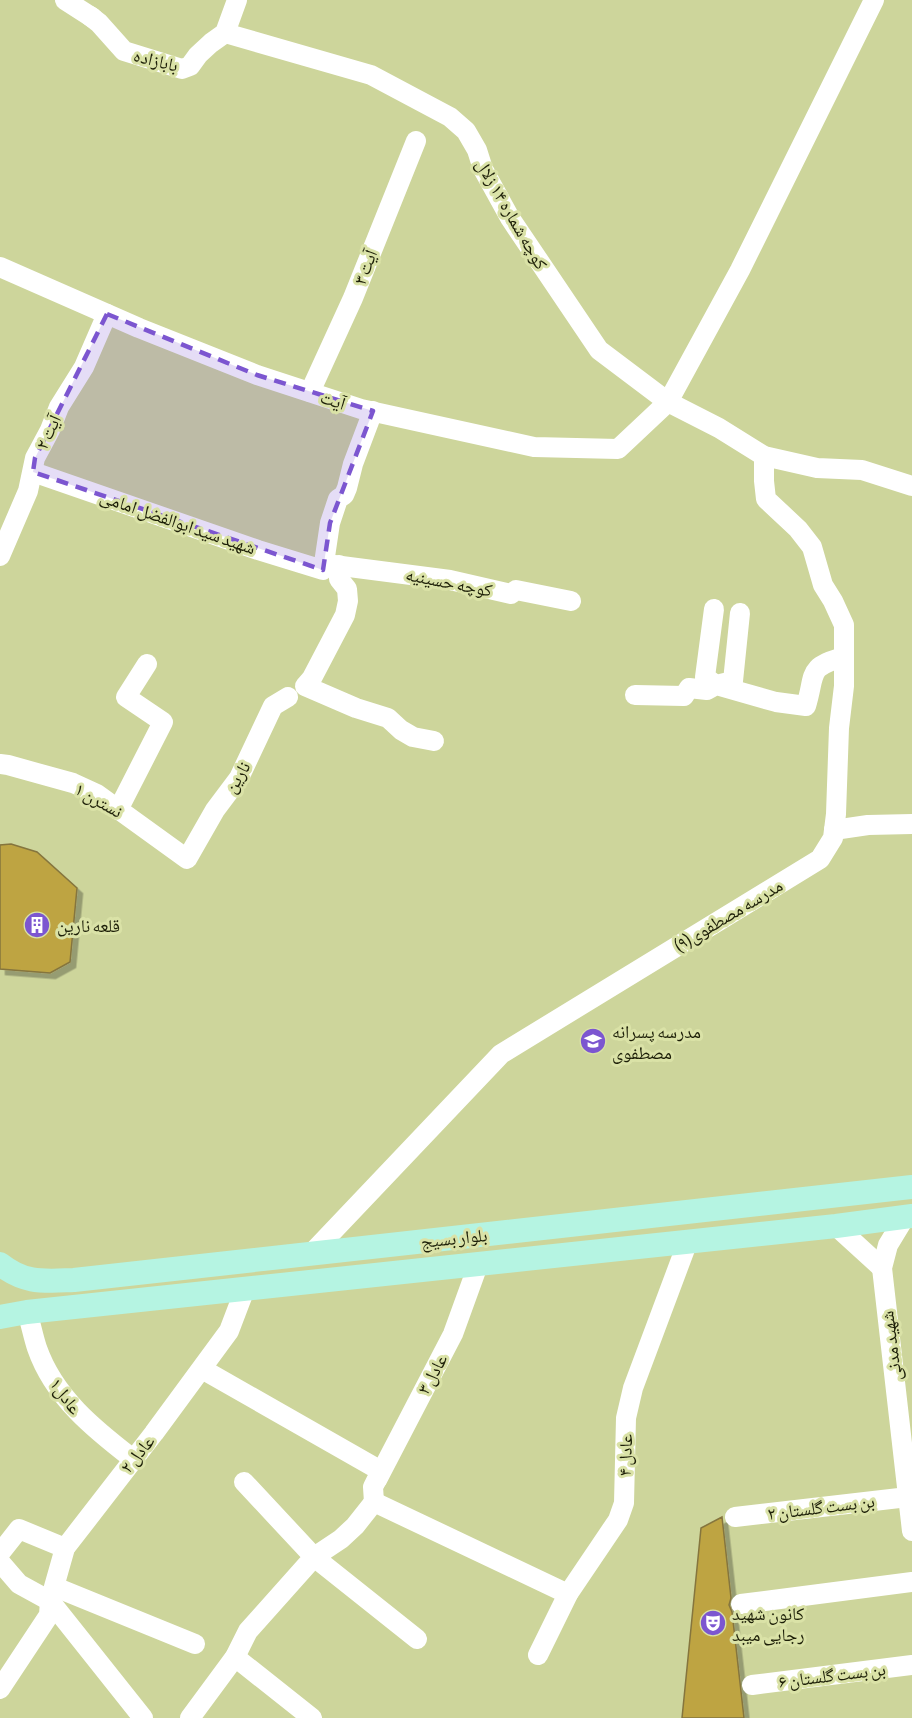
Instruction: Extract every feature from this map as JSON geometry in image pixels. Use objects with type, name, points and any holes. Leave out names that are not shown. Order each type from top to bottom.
[{"type":"main road","name":"بلوار بسیج","points":[[0,1264],[14,1275],[38,1281],[74,1280],[912,1187]]},
{"type":"main road","name":"بلوار بسیج","points":[[0,1317],[27,1312],[909,1217]]},
{"type":"main road","points":[[74,1280],[66,1287],[66,1299],[75,1307]]},
{"type":"street","name":"بابازاده","points":[[65,0],[99,22],[124,51],[182,69],[190,66],[211,42],[225,33]]},
{"type":"street","points":[[225,33],[237,0]]},
{"type":"street","name":"آیت","points":[[0,267],[107,314],[257,375],[372,411],[534,447],[618,449],[668,402],[740,270],[874,0]]},
{"type":"street","name":"کوچه شماره ۱۴ زلال","points":[[225,33],[371,75],[450,117],[466,131],[477,150],[483,169],[510,218],[599,350],[668,402],[718,428],[764,456],[817,468],[862,470],[912,486]]},
{"type":"street","name":"آیت ۳","points":[[310,392],[353,298],[416,141]]},
{"type":"street","name":"آیت ۲","points":[[0,556],[28,492],[36,458],[59,407],[84,367],[107,314]]},
{"type":"street","points":[[372,411],[347,488],[344,495],[338,499],[330,523],[328,566],[346,589],[345,615],[312,678],[305,686],[388,718],[413,737],[434,741]]},
{"type":"street","name":"مدرسه مصطفوی(۹)","points":[[312,1253],[501,1054],[820,859],[833,838],[838,728],[844,686],[844,625],[833,601],[822,585],[812,547],[798,529],[766,499],[764,456]]},
{"type":"street","name":"شهید سید ابوالفضل امامی","points":[[33,472],[258,550],[328,566]]},
{"type":"street","name":"کوچه حسینیه","points":[[328,566],[450,580],[511,594],[516,591],[572,601]]},
{"type":"street","points":[[714,609],[705,677],[716,685],[776,702],[806,706],[817,667],[825,662],[844,657]]},
{"type":"street","points":[[635,695],[684,696],[689,688],[707,690],[733,681],[740,613]]},
{"type":"street","points":[[118,810],[163,722],[126,697],[147,664]]},
{"type":"street","name":"نارین","points":[[187,859],[215,810],[239,778],[273,706],[288,698]]},
{"type":"street","name":"نسترن ۱","points":[[0,764],[73,783],[97,794],[187,859]]},
{"type":"street","points":[[834,830],[868,825],[912,824]]},
{"type":"street","name":"شهید مدنی","points":[[909,1217],[888,1245],[882,1268],[909,1484],[912,1531]]},
{"type":"street","points":[[836,1226],[882,1268]]},
{"type":"street","name":"عادل ۴","points":[[538,1655],[568,1594],[618,1520],[624,1503],[626,1418],[633,1388],[688,1241]]},
{"type":"street","name":"عادل ۳","points":[[374,1502],[373,1487],[453,1334],[478,1265]]},
{"type":"street","name":"عادل ۲","points":[[65,1548],[229,1331],[245,1289]]},
{"type":"street","name":"عادل۱","points":[[27,1312],[37,1348],[56,1386],[83,1419],[133,1460]]},
{"type":"street","points":[[202,1369],[381,1471],[377,1480]]},
{"type":"street","points":[[244,1482],[314,1557],[417,1639]]},
{"type":"street","name":"بن بست گلستان ۲","points":[[735,1517],[909,1484]]},
{"type":"street","points":[[190,1718],[235,1657],[248,1631],[314,1557],[355,1526],[374,1502],[568,1594]]},
{"type":"street","points":[[0,1553],[19,1529],[65,1548],[52,1594],[49,1615],[3,1678]]},
{"type":"street","points":[[0,1562],[20,1584],[195,1644]]},
{"type":"street","points":[[741,1604],[912,1582]]},
{"type":"street","points":[[52,1594],[143,1718]]},
{"type":"street","points":[[235,1657],[312,1718]]},
{"type":"street","name":"بن بست گلستان ۶","points":[[752,1684],[912,1665]]},
{"type":"highlighted area","points":[[107,314],[257,375],[373,411],[330,523],[323,570],[33,472],[35,458]]},
{"type":"building","name":"قلعه نارین","points":[[11,844],[37,852],[77,888],[70,962],[50,973],[0,969],[0,845]]},
{"type":"building","name":"کانون شهید رجایی میبد","points":[[722,1517],[731,1598],[729,1605],[732,1612],[744,1718],[682,1718],[701,1528]]},
{"type":"place","name":"قلعه نارین","points":[[37,925]]},
{"type":"place","name":"مدرسه پسرانه مصطفوی","points":[[593,1041]]},
{"type":"place","name":"کانون شهید رجایی میبد","points":[[713,1623]]}]
